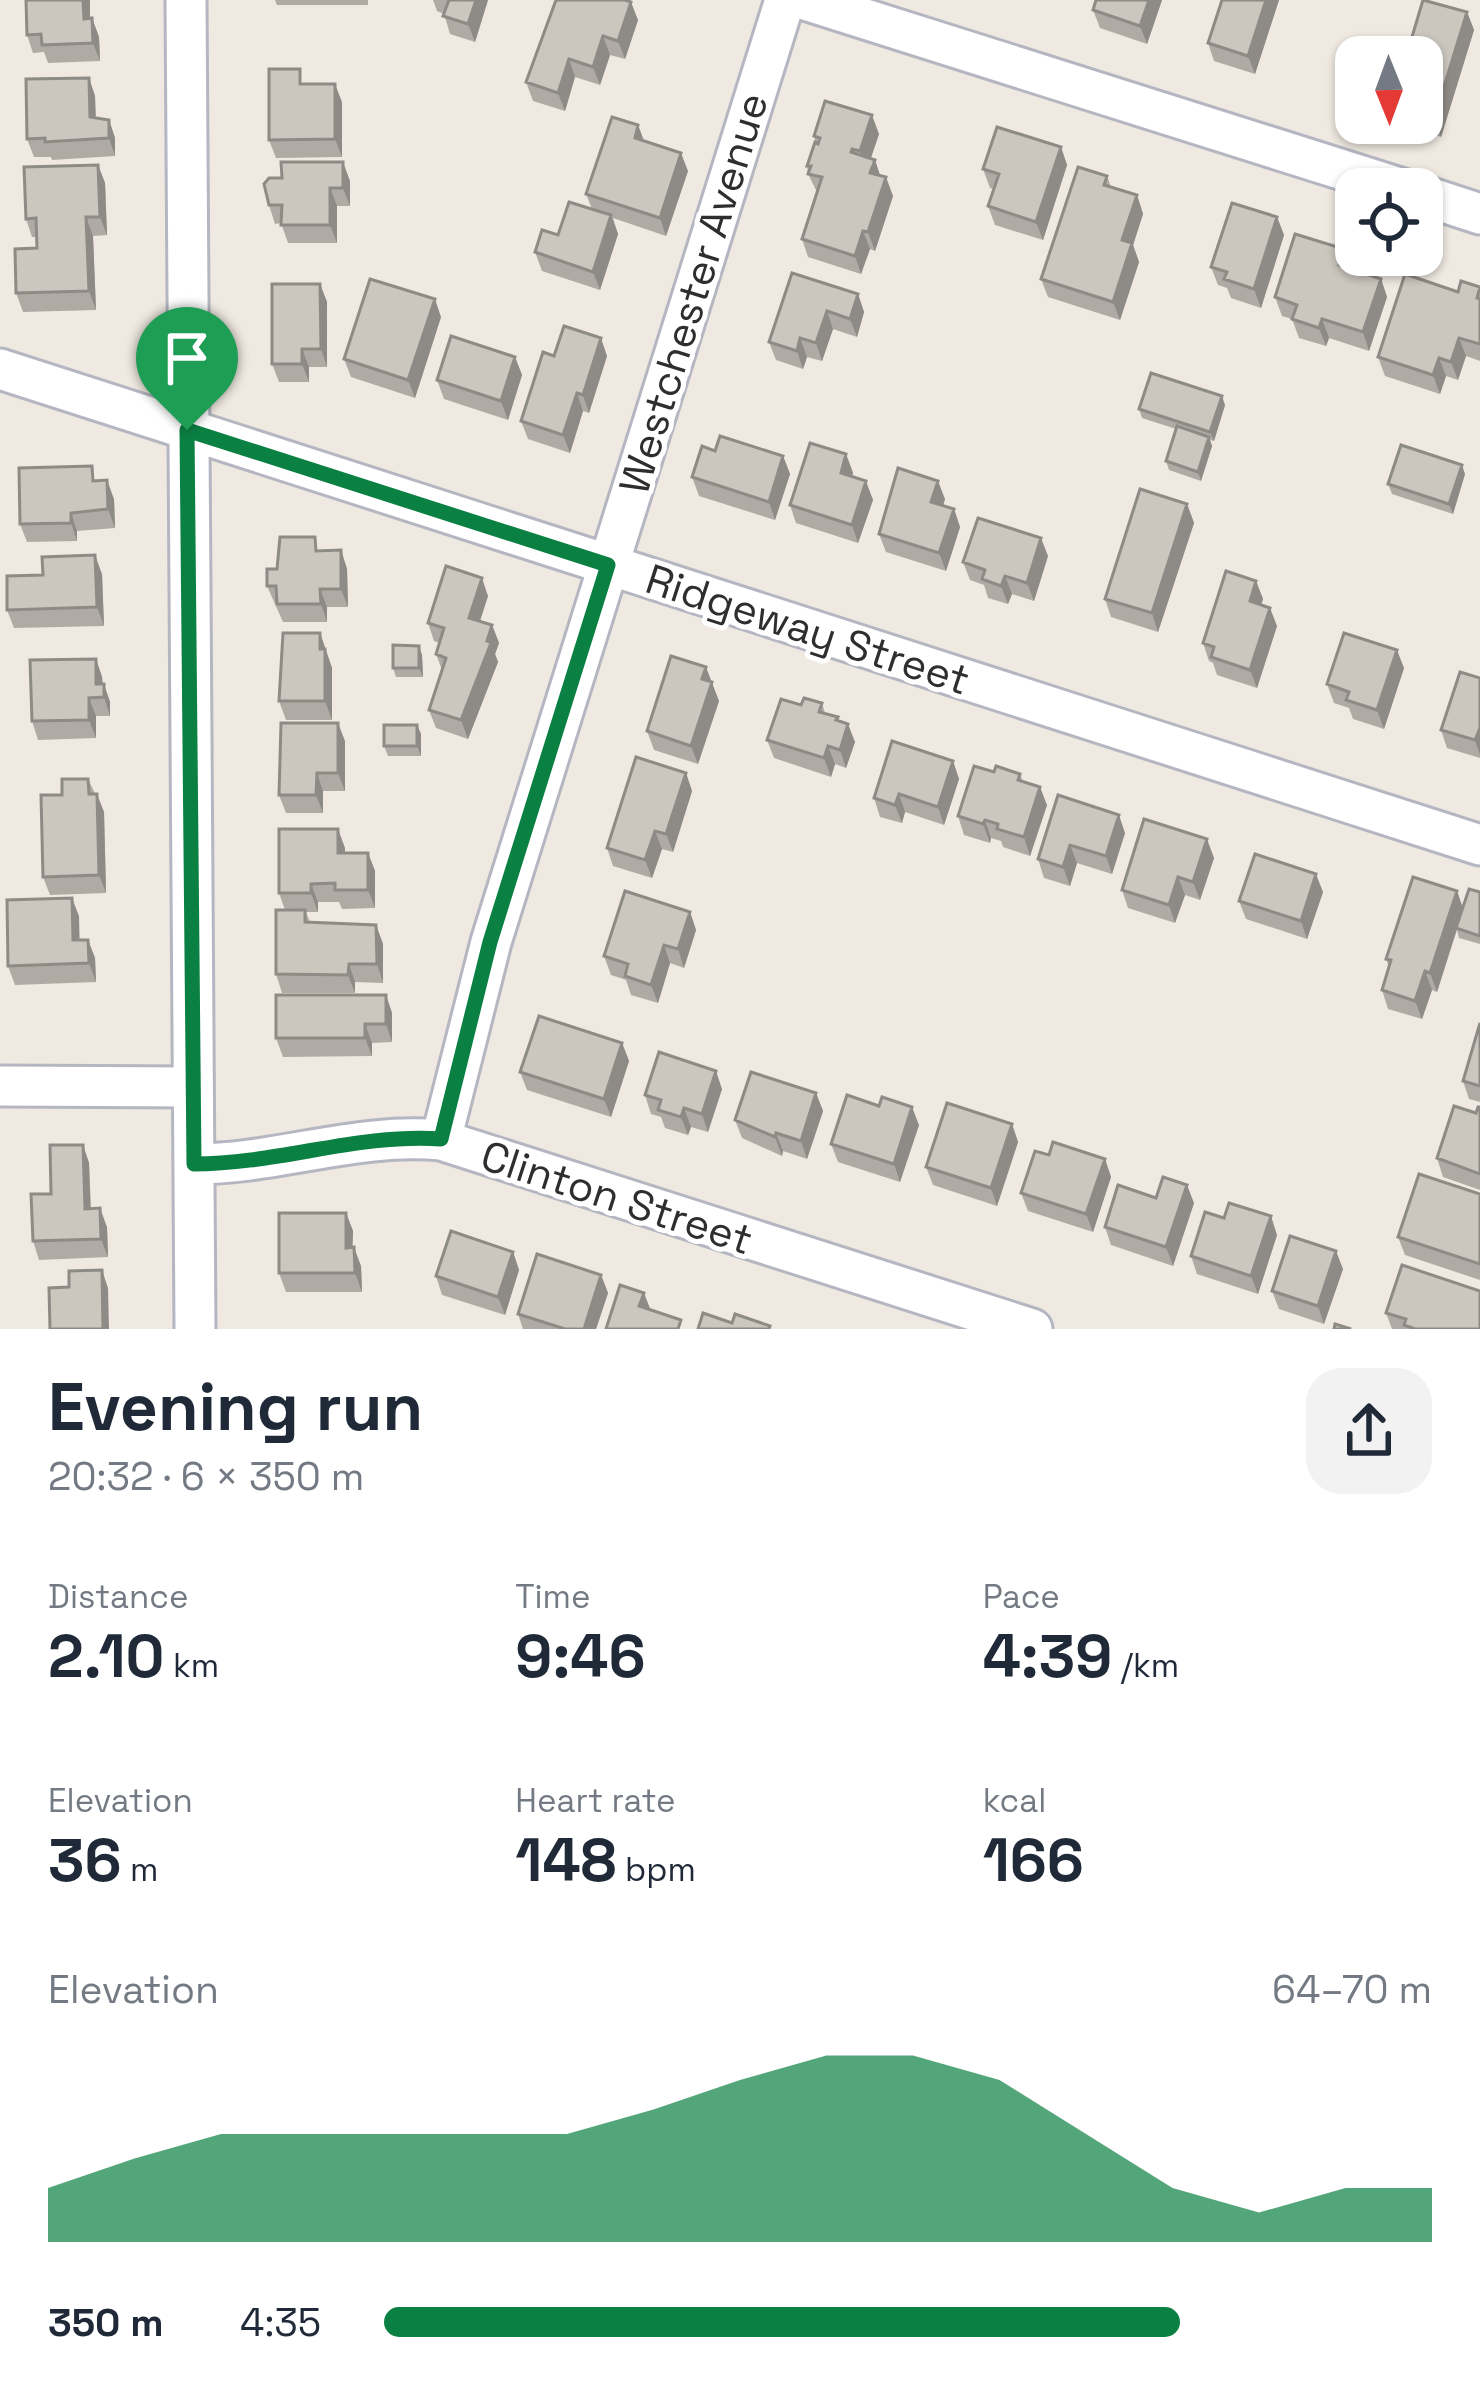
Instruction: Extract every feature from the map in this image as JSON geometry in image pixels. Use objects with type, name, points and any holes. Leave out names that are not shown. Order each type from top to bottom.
[{"type":"street","points":[[186,0],[195,1329]]},
{"type":"street","name":"Westchester Avenue","points":[[441,1139],[490,942],[785,0]]},
{"type":"street","points":[[805,0],[1337,168]]},
{"type":"street","points":[[1443,202],[1480,214]]},
{"type":"street","name":"Ridgeway Street","points":[[0,369],[1480,845]]},
{"type":"street","points":[[0,1086],[192,1087]]},
{"type":"street","name":"Clinton Street","points":[[194,1164],[272,1160],[397,1136],[441,1139],[1032,1329]]},
{"type":"building","points":[[26,0],[83,0],[84,19],[92,18],[93,43],[42,45],[41,34],[27,35]]},
{"type":"building","points":[[449,0],[476,0],[468,24],[443,16]]},
{"type":"building","points":[[556,0],[631,2],[618,41],[603,36],[593,67],[569,59],[558,93],[526,82]]},
{"type":"building","points":[[1096,0],[1149,0],[1140,26],[1093,10]]},
{"type":"building","points":[[1222,0],[1266,0],[1248,56],[1208,43]]},
{"type":"building","points":[[1423,0],[1467,12],[1443,90],[1443,36],[1412,36]]},
{"type":"building","points":[[269,69],[300,69],[300,84],[335,84],[335,139],[269,140]]},
{"type":"building","points":[[89,78],[90,117],[109,120],[109,138],[27,139],[26,79]]},
{"type":"building","points":[[825,101],[872,115],[860,151],[851,152],[875,160],[870,173],[886,177],[855,256],[802,239],[822,177],[808,174],[811,166],[807,166],[820,138],[814,136]]},
{"type":"building","points":[[612,117],[638,125],[635,138],[681,153],[660,218],[586,194]]},
{"type":"building","points":[[997,127],[1061,147],[1036,222],[988,206],[999,174],[983,169]]},
{"type":"building","points":[[281,162],[343,162],[343,188],[330,188],[330,225],[281,225],[282,205],[269,205],[264,184],[269,178],[282,178]]},
{"type":"building","points":[[98,165],[100,217],[86,217],[89,291],[16,293],[15,249],[37,248],[36,218],[26,219],[24,167]]},
{"type":"building","points":[[1078,167],[1107,176],[1104,185],[1137,195],[1122,240],[1132,243],[1113,302],[1041,279]]},
{"type":"building","points":[[569,202],[611,215],[593,272],[535,252],[542,230],[558,235]]},
{"type":"building","points":[[1232,203],[1277,217],[1254,289],[1224,279],[1227,272],[1211,267]]},
{"type":"building","points":[[1295,234],[1335,246],[1335,276],[1381,279],[1363,332],[1322,319],[1319,328],[1292,319],[1297,305],[1275,297]]},
{"type":"building","points":[[792,273],[858,294],[850,319],[827,311],[816,343],[800,338],[797,351],[769,342]]},
{"type":"building","points":[[1404,276],[1458,292],[1461,281],[1480,287],[1480,344],[1459,338],[1451,362],[1439,358],[1433,375],[1378,357]]},
{"type":"building","points":[[370,279],[435,299],[408,380],[344,359]]},
{"type":"building","points":[[272,284],[320,284],[321,349],[302,349],[302,364],[272,364]]},
{"type":"building","points":[[564,326],[601,338],[583,395],[577,393],[563,435],[521,421],[543,352],[554,356]]},
{"type":"building","points":[[451,336],[515,357],[501,401],[437,380]]},
{"type":"building","points":[[1151,373],[1222,396],[1210,432],[1139,409]]},
{"type":"building","points":[[1177,426],[1209,437],[1198,472],[1166,461]]},
{"type":"building","points":[[720,436],[783,456],[769,502],[692,477],[702,446],[715,451]]},
{"type":"building","points":[[810,443],[846,454],[841,473],[866,481],[852,525],[790,505]]},
{"type":"building","points":[[1401,445],[1462,465],[1449,504],[1388,484]]},
{"type":"building","points":[[92,466],[93,481],[107,480],[108,509],[71,513],[71,523],[20,524],[19,468]]},
{"type":"building","points":[[898,468],[938,481],[931,502],[954,509],[939,553],[879,534]]},
{"type":"building","points":[[1140,489],[1187,504],[1152,613],[1105,599]]},
{"type":"building","points":[[978,518],[1041,538],[1027,583],[1005,576],[1001,586],[982,579],[985,570],[963,562]]},
{"type":"building","points":[[280,537],[315,537],[316,551],[341,550],[341,589],[320,589],[321,604],[277,604],[276,586],[267,586],[267,569],[277,569]]},
{"type":"building","points":[[95,555],[97,607],[7,610],[7,576],[43,575],[42,557]]},
{"type":"building","points":[[446,566],[482,578],[469,618],[492,625],[487,641],[491,643],[461,720],[429,710],[446,658],[436,654],[444,628],[428,623]]},
{"type":"building","points":[[1226,571],[1256,581],[1250,601],[1270,608],[1250,670],[1211,657],[1214,647],[1203,643]]},
{"type":"building","points":[[283,633],[320,633],[320,649],[325,649],[325,701],[279,701]]},
{"type":"building","points":[[1344,633],[1397,650],[1377,710],[1346,700],[1349,692],[1327,684]]},
{"type":"building","points":[[393,645],[419,646],[419,668],[393,668]]},
{"type":"building","points":[[671,656],[706,667],[702,679],[712,682],[691,746],[647,731]]},
{"type":"building","points":[[96,659],[96,684],[104,684],[104,697],[89,698],[89,720],[32,721],[30,660]]},
{"type":"building","points":[[1460,672],[1480,678],[1480,728],[1475,740],[1441,730]]},
{"type":"building","points":[[804,698],[822,703],[819,712],[848,724],[840,750],[828,746],[824,758],[767,740],[781,699],[801,705]]},
{"type":"building","points":[[281,723],[338,723],[338,773],[317,773],[316,795],[279,795]]},
{"type":"building","points":[[384,725],[417,725],[417,746],[384,746]]},
{"type":"building","points":[[892,741],[953,761],[938,807],[899,794],[895,805],[874,798]]},
{"type":"building","points":[[636,757],[686,773],[666,834],[655,831],[645,860],[607,848]]},
{"type":"building","points":[[974,766],[994,772],[996,766],[1040,787],[1024,837],[997,829],[998,824],[958,816]]},
{"type":"building","points":[[62,779],[88,779],[89,794],[97,794],[99,875],[43,877],[41,795],[62,795]]},
{"type":"building","points":[[1058,795],[1119,815],[1106,856],[1070,845],[1063,867],[1038,859]]},
{"type":"building","points":[[1144,819],[1207,839],[1193,882],[1178,877],[1169,905],[1122,890]]},
{"type":"building","points":[[279,829],[338,829],[338,853],[368,853],[368,890],[335,890],[335,883],[311,884],[311,893],[279,893]]},
{"type":"building","points":[[1255,854],[1316,874],[1301,921],[1239,901]]},
{"type":"building","points":[[1413,877],[1457,891],[1430,973],[1425,971],[1415,1001],[1382,990],[1391,960],[1386,959]]},
{"type":"building","points":[[1469,889],[1480,892],[1480,936],[1456,928]]},
{"type":"building","points":[[625,891],[690,912],[678,949],[664,945],[651,985],[625,976],[628,964],[604,956]]},
{"type":"building","points":[[72,898],[73,940],[88,940],[89,963],[8,966],[7,900]]},
{"type":"building","points":[[276,910],[305,910],[305,922],[376,925],[377,964],[349,964],[348,975],[276,974]]},
{"type":"building","points":[[276,995],[386,995],[386,1024],[365,1024],[365,1038],[276,1038]]},
{"type":"building","points":[[539,1016],[622,1043],[604,1099],[520,1072]]},
{"type":"building","points":[[1480,1023],[1480,1086],[1463,1081]]},
{"type":"building","points":[[659,1052],[716,1071],[702,1114],[684,1108],[681,1117],[658,1110],[661,1100],[645,1095]]},
{"type":"building","points":[[751,1072],[816,1093],[801,1141],[776,1133],[775,1137],[735,1120]]},
{"type":"building","points":[[847,1095],[879,1106],[882,1097],[912,1107],[894,1164],[831,1144]]},
{"type":"building","points":[[947,1103],[1012,1124],[991,1188],[926,1167]]},
{"type":"building","points":[[1454,1106],[1476,1113],[1480,1107],[1480,1174],[1437,1158]]},
{"type":"building","points":[[1053,1142],[1105,1159],[1086,1214],[1021,1193],[1035,1151],[1049,1155]]},
{"type":"building","points":[[50,1145],[83,1145],[85,1209],[100,1208],[101,1239],[33,1241],[31,1194],[51,1194]]},
{"type":"building","points":[[1419,1174],[1480,1194],[1480,1264],[1398,1237]]},
{"type":"building","points":[[1163,1177],[1187,1185],[1166,1247],[1105,1227],[1118,1185],[1156,1198]]},
{"type":"building","points":[[1229,1203],[1271,1216],[1251,1276],[1191,1256],[1205,1212],[1224,1218]]},
{"type":"building","points":[[279,1213],[346,1213],[346,1248],[354,1247],[355,1273],[279,1273]]},
{"type":"building","points":[[451,1231],[513,1252],[498,1297],[436,1276]]},
{"type":"building","points":[[1290,1236],[1336,1251],[1318,1306],[1272,1291]]},
{"type":"building","points":[[537,1254],[601,1275],[584,1329],[565,1329],[518,1314]]},
{"type":"building","points":[[1402,1265],[1480,1291],[1480,1329],[1415,1329],[1404,1325],[1406,1319],[1386,1313]]},
{"type":"building","points":[[102,1270],[103,1329],[50,1329],[49,1288],[69,1287],[69,1271]]},
{"type":"building","points":[[620,1285],[644,1293],[639,1306],[681,1320],[678,1329],[606,1329]]},
{"type":"building","points":[[703,1313],[732,1323],[735,1314],[770,1326],[698,1329]]},
{"type":"route","points":[[187,430],[608,565],[490,942],[441,1139],[397,1136],[272,1160],[194,1164],[187,430]]}]
